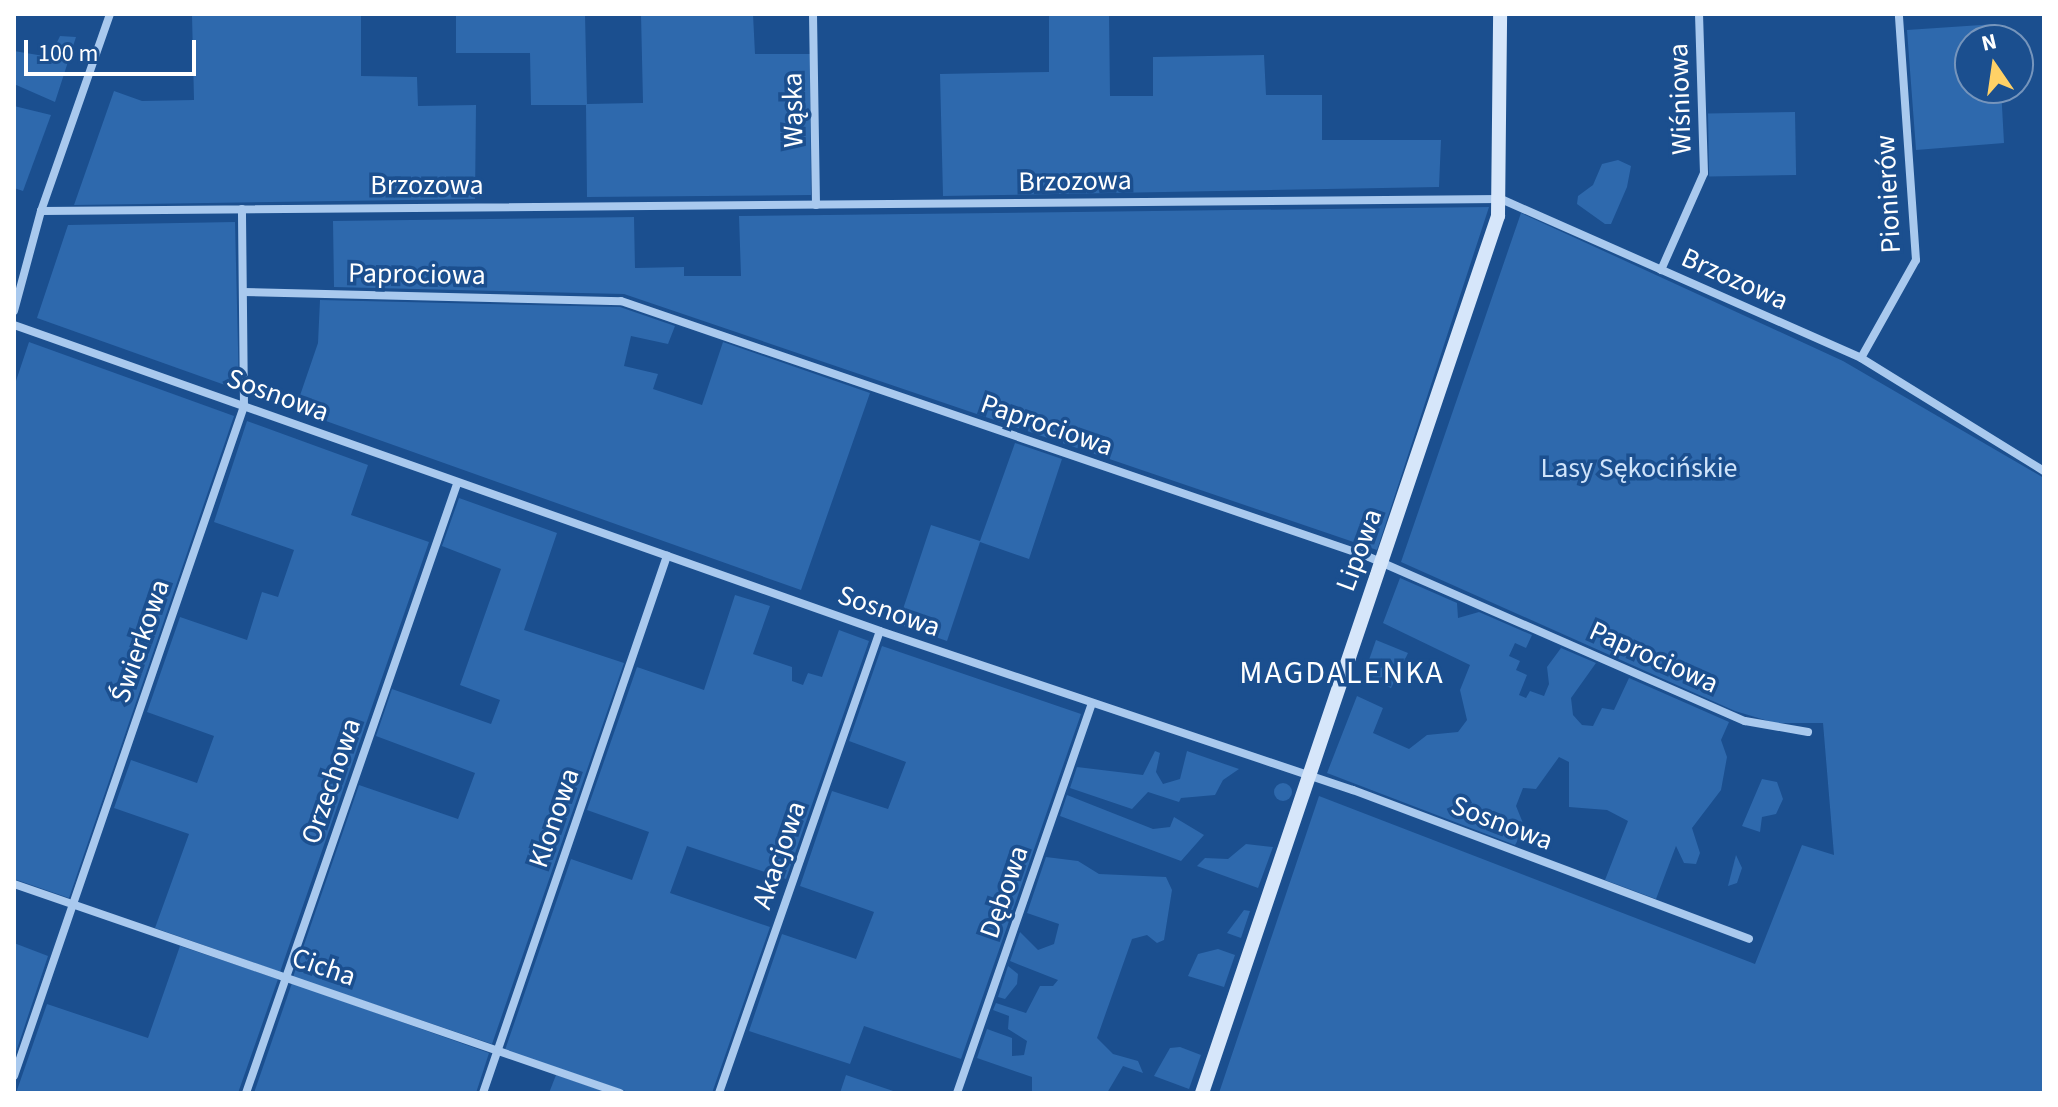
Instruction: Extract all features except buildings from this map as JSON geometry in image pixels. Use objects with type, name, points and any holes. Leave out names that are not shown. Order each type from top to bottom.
[{"type":"street","points":[[14,311],[41,211],[110,14]]},
{"type":"street","name":"Wąska","points":[[813,14],[816,205]]},
{"type":"street","name":"Lipowa","points":[[1202,1093],[1383,563],[1501,199],[1500,14]]},
{"type":"street","name":"Wiśniowa","points":[[1661,270],[1704,173],[1699,14]]},
{"type":"street","name":"Pionierów","points":[[1861,358],[1915,263],[1899,14]]},
{"type":"street","name":"Brzozowa","points":[[41,211],[1501,199],[1861,358],[2044,471]]},
{"type":"street","name":"Świerkowa","points":[[14,1076],[244,406],[242,209]]},
{"type":"street","name":"Paprociowa","points":[[243,292],[621,301],[1383,563],[1745,721],[1808,732]]},
{"type":"street","name":"Sosnowa","points":[[14,325],[880,631],[1310,780],[1353,790],[1749,939]]},
{"type":"street","name":"Orzechowa","points":[[246,1093],[457,484]]},
{"type":"street","name":"Klonowa","points":[[483,1093],[667,556]]},
{"type":"street","name":"Akacjowa","points":[[719,1093],[880,631]]},
{"type":"street","name":"Dębowa","points":[[957,1093],[1092,704]]},
{"type":"street","name":"Cicha","points":[[14,884],[620,1093]]},
{"type":"green space","points":[[361,14],[361,76],[417,77],[418,106],[476,105],[475,199],[74,205],[114,91],[142,101],[194,100],[192,15]]},
{"type":"green space","points":[[456,14],[585,14],[587,104],[643,103],[641,14],[753,14],[755,54],[810,54],[811,195],[587,197],[586,105],[531,105],[530,53],[456,53]]},
{"type":"green space","points":[[1049,14],[1109,14],[1110,96],[1153,96],[1153,57],[1264,55],[1266,95],[1322,95],[1322,140],[1441,140],[1439,187],[943,196],[940,74],[1049,72]]},
{"type":"green space","points":[[1954,27],[1954,104],[2002,104],[2004,143],[1916,150],[1907,30]]},
{"type":"green space","points":[[60,36],[76,37],[55,102],[14,84],[14,51],[50,57]]},
{"type":"green space","points":[[14,106],[51,115],[23,191],[14,188]]},
{"type":"green space","points":[[1795,112],[1796,175],[1709,177],[1708,114]]},
{"type":"green space","points":[[1618,160],[1631,166],[1627,187],[1611,224],[1605,224],[1577,204],[1578,196],[1593,185],[1602,164]]},
{"type":"green space","points":[[1489,207],[1377,550],[624,294],[334,287],[333,221],[634,217],[635,268],[684,267],[684,276],[741,276],[739,216]]},
{"type":"green space","name":"Lasy Sękocińskie","points":[[1521,213],[1843,361],[2044,478],[2044,1093],[1219,1093],[1319,796],[1755,964],[1802,845],[1834,855],[1823,723],[1775,723],[1735,711],[1401,562]]},
{"type":"green space","points":[[235,222],[239,390],[37,318],[68,225]]},
{"type":"green space","points":[[320,300],[620,307],[675,326],[668,344],[631,336],[624,366],[658,374],[653,389],[702,405],[723,342],[870,393],[801,590],[295,410],[318,343]]},
{"type":"green space","points":[[29,342],[234,416],[69,898],[14,879],[14,387]]},
{"type":"green space","points":[[247,421],[368,465],[351,515],[429,542],[280,972],[155,928],[189,834],[114,808],[131,760],[197,783],[214,736],[147,712],[180,617],[247,640],[262,592],[278,597],[294,550],[214,522]]},
{"type":"green space","points":[[1015,443],[1062,459],[1029,559],[980,542],[947,641],[898,624],[931,525],[980,541]]},
{"type":"green space","points":[[459,498],[557,533],[524,630],[624,663],[492,1044],[293,977],[359,785],[458,819],[475,773],[376,736],[392,689],[491,724],[500,700],[460,685],[501,569],[442,546]]},
{"type":"green space","points":[[1400,578],[1457,603],[1458,618],[1479,612],[1532,635],[1526,648],[1515,643],[1509,656],[1520,661],[1516,670],[1527,675],[1519,695],[1526,698],[1530,691],[1544,696],[1549,684],[1547,667],[1561,648],[1596,663],[1571,698],[1573,715],[1582,725],[1593,726],[1602,708],[1614,710],[1629,678],[1729,722],[1721,740],[1727,757],[1721,790],[1692,828],[1700,853],[1696,864],[1684,863],[1676,846],[1656,899],[1605,880],[1628,821],[1607,810],[1569,807],[1569,762],[1559,757],[1536,789],[1523,788],[1516,806],[1525,828],[1515,845],[1327,773],[1357,696],[1383,708],[1373,733],[1409,749],[1427,735],[1458,732],[1467,720],[1460,690],[1470,665],[1383,623]]},
{"type":"green space","points":[[735,595],[770,606],[753,654],[792,667],[792,681],[803,685],[808,673],[822,677],[839,630],[869,641],[786,879],[687,846],[670,893],[770,927],[712,1093],[631,1093],[505,1050],[571,859],[632,880],[649,832],[587,810],[637,667],[704,690]]},
{"type":"green space","points":[[1376,640],[1408,653],[1391,688],[1364,674]]},
{"type":"green space","points":[[882,646],[1081,714],[961,1059],[864,1026],[850,1064],[749,1031],[782,934],[856,959],[874,912],[800,886],[832,791],[888,809],[906,762],[849,741]]},
{"type":"green space","points":[[1155,751],[1160,753],[1156,772],[1163,784],[1180,779],[1187,751],[1239,769],[1223,780],[1215,795],[1181,798],[1179,802],[1148,792],[1132,809],[1070,788],[1077,767],[1143,775]]},
{"type":"green space","points":[[1762,779],[1777,782],[1783,799],[1776,814],[1762,817],[1760,832],[1742,826]]},
{"type":"green space","points":[[1283,783],[1292,792],[1283,801],[1274,792]]},
{"type":"green space","points":[[1067,795],[1153,829],[1170,827],[1174,817],[1204,835],[1181,861],[1060,816]]},
{"type":"green space","points":[[1246,844],[1273,847],[1258,888],[1197,866],[1205,858],[1228,859]]},
{"type":"green space","points":[[1736,855],[1742,868],[1737,883],[1728,886]]},
{"type":"green space","points":[[1046,857],[1078,861],[1099,874],[1166,877],[1172,890],[1164,940],[1157,943],[1147,935],[1132,939],[1097,1038],[1113,1054],[1138,1061],[1143,1073],[1123,1066],[1107,1093],[1032,1093],[1032,1077],[977,1058],[987,1029],[1012,1038],[1012,1056],[1024,1055],[1027,1041],[1008,1029],[1009,1016],[993,1010],[996,1003],[1026,1013],[1040,986],[1053,986],[1058,980],[1010,961],[1020,932],[1038,950],[1054,944],[1059,924],[1027,913]]},
{"type":"green space","points":[[1244,910],[1250,911],[1241,938],[1227,933]]},
{"type":"green space","points":[[14,943],[48,956],[15,1055],[14,1054]]},
{"type":"green space","points":[[180,946],[278,979],[238,1093],[16,1093],[47,1004],[148,1038]]},
{"type":"green space","points":[[1218,949],[1235,955],[1224,987],[1188,976],[1198,954]]},
{"type":"green space","points":[[1008,966],[1018,974],[1017,984],[1005,999],[998,997]]},
{"type":"green space","points":[[292,983],[489,1053],[476,1093],[254,1093]]},
{"type":"green space","points":[[1180,1047],[1201,1055],[1189,1089],[1154,1076],[1170,1048]]},
{"type":"green space","points":[[556,1075],[610,1093],[549,1093]]},
{"type":"green space","points":[[846,1075],[899,1093],[840,1093]]},
{"type":"district","name":"MAGDALENKA","points":[[1342,673]]}]
